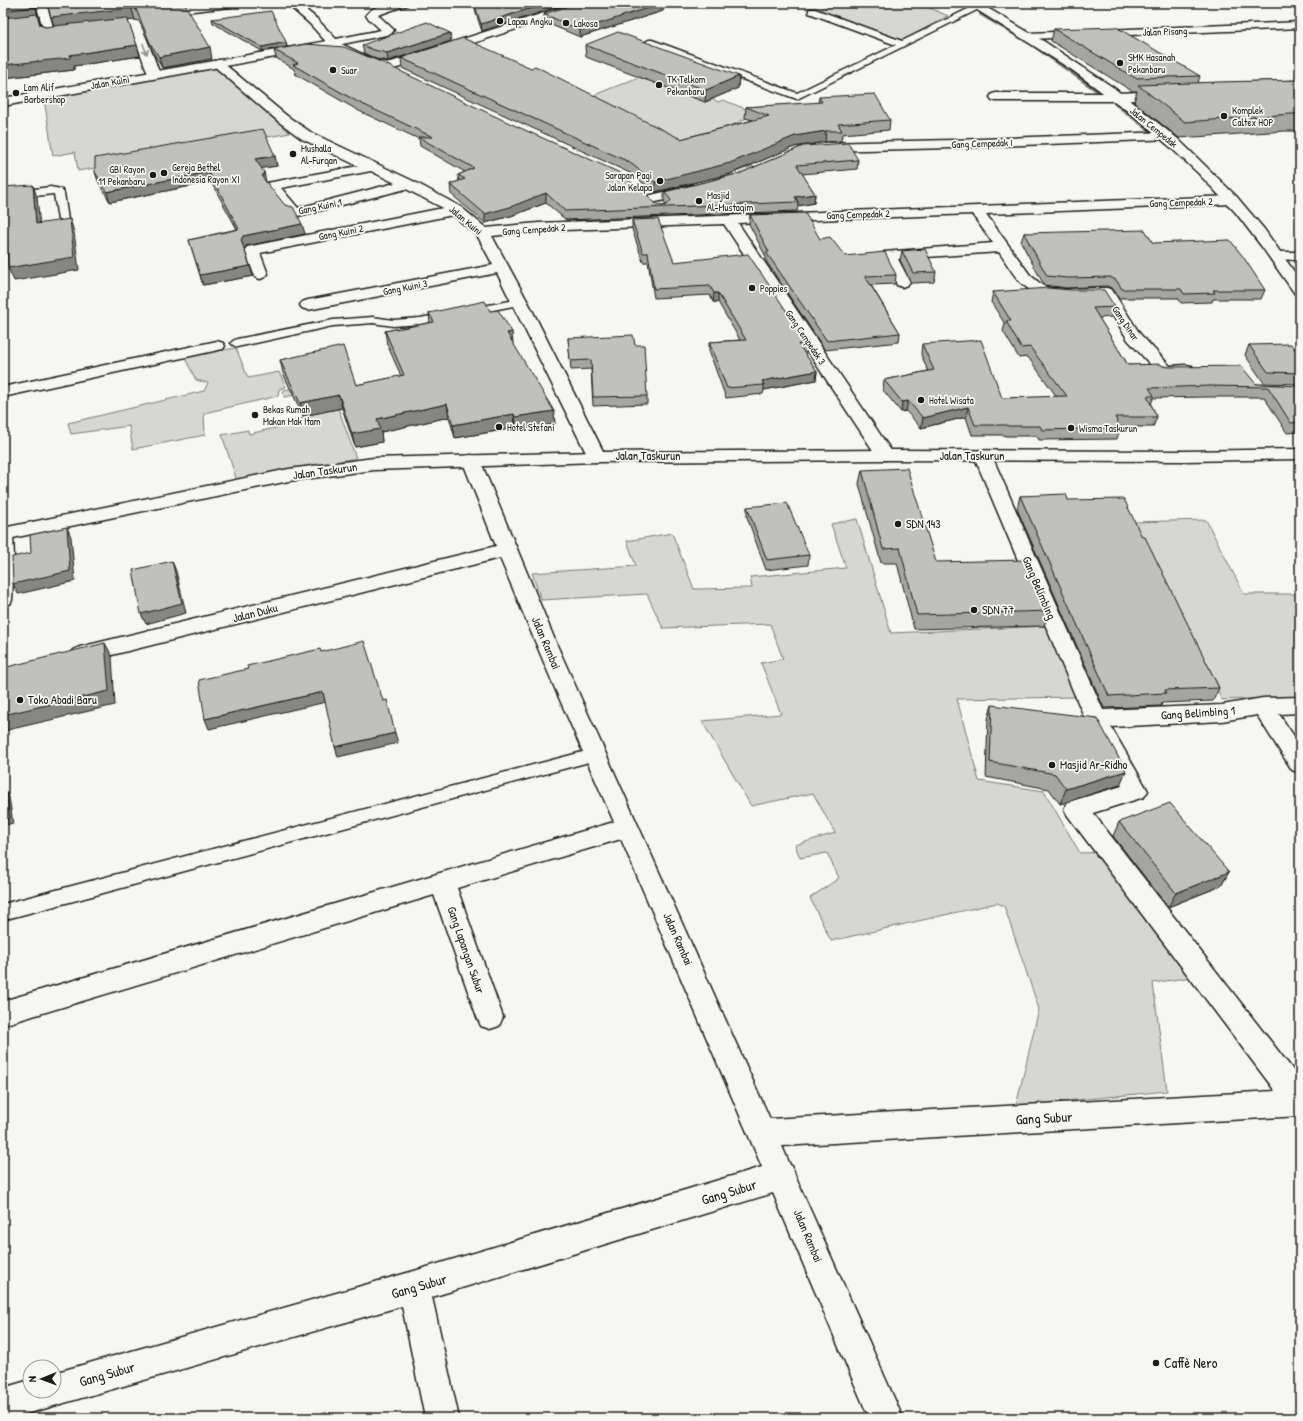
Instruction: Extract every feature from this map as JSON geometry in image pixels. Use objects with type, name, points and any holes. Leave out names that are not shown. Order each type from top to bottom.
[{"type":"street","points":[[40,3],[41,22],[49,34],[239,3]]},
{"type":"street","points":[[142,3],[136,19],[154,74]]},
{"type":"street","points":[[291,3],[313,21],[333,43],[372,62],[408,76]]},
{"type":"street","name":"Jalan Kuini","points":[[3,102],[387,32],[388,30],[371,16],[372,13],[403,3]]},
{"type":"street","points":[[388,67],[586,3]]},
{"type":"street","name":"Jalan Cempedak","points":[[975,5],[1029,36],[1117,97],[1166,136],[1198,165],[1232,200],[1277,256],[1300,291]]},
{"type":"street","name":"Jalan Pisang","points":[[1029,36],[1300,25]]},
{"type":"street","name":"Jalan Kuini","points":[[218,64],[283,119],[307,136],[372,166],[456,210],[483,232],[520,302],[597,457]]},
{"type":"street","points":[[996,97],[1117,97],[1181,94]]},
{"type":"street","name":"Gang Cempedak I","points":[[805,150],[825,146],[1166,136]]},
{"type":"street","name":"Gang Kuini 1","points":[[372,166],[272,186],[293,211],[298,212],[408,184]]},
{"type":"street","points":[[652,199],[705,186]]},
{"type":"street","points":[[641,190],[652,199],[674,223]]},
{"type":"street","name":"Gang Cempedak 2","points":[[483,232],[538,227],[674,223],[1232,200]]},
{"type":"street","name":"Gang Kuini 2","points":[[260,274],[252,250],[456,210]]},
{"type":"street","name":"Gang Dinar","points":[[976,210],[1025,278],[1036,288],[1055,293],[1107,293],[1134,337],[1166,370],[1204,370]]},
{"type":"street","name":"Gang Cempedak 3","points":[[728,220],[885,455]]},
{"type":"street","points":[[902,282],[889,255],[1004,248]]},
{"type":"street","points":[[1277,256],[1300,256]]},
{"type":"street","name":"Gang Kuini 3","points":[[308,305],[502,268]]},
{"type":"street","points":[[3,392],[217,346]]},
{"type":"street","name":"Jalan Taskurun","points":[[4,533],[289,475],[374,464],[597,457],[885,455],[1185,456],[1300,454]]},
{"type":"street","name":"Gang Belimbing","points":[[983,456],[1096,719],[1136,792],[1076,809],[1300,1102]]},
{"type":"street","name":"Jalan Rambai","points":[[471,460],[506,550],[594,755],[628,827],[782,1176],[886,1418]]},
{"type":"street","name":"Jalan Duku","points":[[64,659],[506,550]]},
{"type":"street","name":"Gang Belimbing 1","points":[[1096,719],[1222,714],[1263,706],[1300,705]]},
{"type":"street","points":[[1263,706],[1300,764]]},
{"type":"street","points":[[3,1013],[628,827]]},
{"type":"street","name":"Gang Lapangan Subur","points":[[442,882],[490,1017]]},
{"type":"street","name":"Gang Subur","points":[[763,1134],[1300,1102]]},
{"type":"street","name":"Gang Subur","points":[[62,1387],[414,1288],[782,1176]]},
{"type":"street","points":[[414,1288],[442,1418]]},
{"type":"street","points":[[3,1404],[22,1399]]},
{"type":"lane","points":[[649,42],[797,96],[902,44],[975,5]]},
{"type":"lane","points":[[812,11],[902,44]]},
{"type":"lane","points":[[3,196],[50,190],[57,191],[59,193],[63,220]]},
{"type":"lane","points":[[237,343],[333,324],[373,320],[392,323],[420,321],[520,302]]},
{"type":"lane","points":[[4,533],[7,559],[5,600]]},
{"type":"lane","points":[[3,912],[594,755]]},
{"type":"shaded area","points":[[837,3],[919,3],[948,16],[901,41],[818,10]]},
{"type":"shaded area","points":[[219,67],[290,133],[78,171],[75,152],[53,156],[44,99],[156,77]]},
{"type":"shaded area","points":[[639,77],[705,102],[713,99],[718,102],[723,100],[756,113],[718,133],[735,152],[753,166],[715,179],[582,100]]},
{"type":"shaded area","points":[[236,348],[248,378],[279,372],[286,387],[279,389],[278,396],[204,413],[205,435],[133,449],[129,426],[71,434],[68,423],[204,391],[208,383],[196,380],[184,356]]},
{"type":"shaded area","points":[[329,382],[356,458],[237,481],[222,435],[248,430],[249,434],[279,427],[278,424],[308,417],[301,394],[284,397],[283,390]]},
{"type":"shaded area","points":[[857,519],[891,633],[1047,626],[1076,697],[957,699],[979,781],[1044,791],[1080,853],[1109,852],[1204,975],[1153,983],[1167,1091],[1016,1106],[1039,1009],[1004,906],[997,903],[831,941],[810,898],[839,878],[827,853],[800,858],[795,845],[835,833],[813,793],[751,806],[702,721],[781,714],[761,663],[783,659],[770,624],[663,628],[647,594],[541,600],[532,573],[636,566],[627,541],[672,533],[694,589],[752,588],[750,577],[846,568],[831,524]]},
{"type":"shaded area","points":[[1206,520],[1244,594],[1300,594],[1300,697],[1222,700],[1133,522]]},
{"type":"building","points":[[3,3],[34,3],[35,7],[3,11]]},
{"type":"building","points":[[47,3],[127,3],[134,7],[184,3],[210,47],[159,57],[150,43],[136,9],[132,8],[51,17]]},
{"type":"building","points":[[484,3],[547,3],[481,24],[475,6]]},
{"type":"building","points":[[578,3],[663,3],[580,30],[544,14]]},
{"type":"building","points":[[271,11],[286,42],[262,47],[212,19]]},
{"type":"building","points":[[37,14],[40,25],[45,27],[127,18],[137,45],[70,55],[70,58],[3,65],[3,18]]},
{"type":"building","points":[[427,22],[450,33],[387,53],[362,45]]},
{"type":"building","points":[[1116,27],[1200,76],[1135,78],[1054,29]]},
{"type":"building","points":[[618,32],[739,76],[706,90],[585,45]]},
{"type":"building","points":[[463,38],[531,68],[535,66],[681,139],[769,116],[746,107],[822,102],[819,97],[875,94],[890,120],[838,124],[842,131],[826,131],[795,136],[730,163],[655,182],[629,162],[401,58]]},
{"type":"building","points":[[306,44],[344,47],[381,62],[505,121],[618,172],[646,194],[656,204],[662,206],[667,205],[671,200],[664,192],[741,173],[803,146],[848,143],[858,160],[797,165],[815,194],[795,197],[798,202],[565,211],[546,193],[510,207],[485,214],[450,184],[465,179],[458,175],[474,168],[418,137],[433,137],[358,102],[293,65],[298,63],[274,50]]},
{"type":"building","points":[[1300,80],[1300,114],[1185,122],[1138,85],[1219,82]]},
{"type":"building","points":[[263,129],[275,156],[255,159],[264,172],[262,177],[285,205],[293,207],[302,224],[243,236],[241,240],[250,266],[200,275],[189,240],[239,229],[209,172],[107,192],[95,172],[95,158]]},
{"type":"building","points":[[33,185],[36,224],[70,219],[74,257],[8,268],[6,226],[3,226],[3,187]]},
{"type":"building","points":[[805,213],[820,239],[830,237],[845,256],[885,252],[896,275],[865,276],[900,333],[827,341],[766,252],[769,252],[750,215]]},
{"type":"building","points":[[658,219],[674,262],[748,254],[808,343],[798,344],[817,371],[762,381],[764,385],[727,388],[709,342],[746,340],[718,293],[714,293],[710,286],[654,289],[648,253],[643,253],[632,220]]},
{"type":"building","points":[[1145,230],[1153,243],[1230,240],[1265,290],[1213,290],[1215,293],[1184,294],[1181,289],[1122,289],[1116,280],[1110,277],[1068,278],[1047,276],[1024,233]]},
{"type":"building","points":[[925,249],[936,272],[913,273],[902,251]]},
{"type":"building","points":[[1048,288],[1104,290],[1115,307],[1093,308],[1128,365],[1160,364],[1170,367],[1241,366],[1256,384],[1300,386],[1300,422],[1291,423],[1268,387],[1210,386],[1149,388],[1154,396],[1147,396],[1157,417],[1115,417],[1120,428],[1042,430],[1040,426],[975,425],[968,407],[923,418],[908,401],[902,402],[884,380],[934,370],[922,344],[981,340],[1002,398],[1067,396],[1030,347],[1021,348],[1006,321],[1011,321],[993,292]]},
{"type":"building","points":[[485,301],[490,311],[498,310],[512,332],[507,333],[554,411],[515,417],[514,414],[453,425],[447,404],[377,419],[380,429],[352,434],[339,395],[300,403],[280,360],[343,346],[356,385],[404,375],[385,331],[434,322],[429,313]]},
{"type":"building","points":[[633,335],[635,345],[644,345],[647,396],[593,397],[591,360],[570,361],[568,338]]},
{"type":"building","points":[[1291,344],[1300,357],[1300,373],[1268,372],[1249,345]]},
{"type":"building","points":[[907,468],[936,562],[1027,560],[1049,611],[917,615],[900,548],[883,549],[862,470]]},
{"type":"building","points":[[1066,494],[1068,500],[1124,499],[1142,537],[1145,537],[1219,688],[1165,690],[1166,693],[1109,696],[1020,496]]},
{"type":"building","points":[[787,503],[809,555],[767,560],[747,507]]},
{"type":"building","points":[[67,527],[70,571],[13,584],[12,557],[31,553],[30,535]]},
{"type":"building","points":[[172,561],[182,603],[141,614],[133,570]]},
{"type":"building","points":[[364,641],[383,701],[387,700],[395,733],[335,747],[323,692],[205,719],[199,680],[248,669],[247,666],[320,649],[321,652]]},
{"type":"building","points":[[105,643],[109,691],[3,715],[3,668]]},
{"type":"building","name":"Masjid Ar-Ridho","points":[[992,705],[1097,718],[1126,771],[1066,789],[1055,774],[990,762]]},
{"type":"building","points":[[6,792],[10,818],[3,820],[3,793]]},
{"type":"building","points":[[1170,803],[1229,872],[1176,893],[1119,822]]},
{"type":"waterway","points":[[981,14],[1032,44],[1098,91]]},
{"type":"waterway","points":[[1115,103],[1155,134]]},
{"type":"place","name":"Lapau Angku","points":[[500,21]]},
{"type":"place","name":"Lakosa","points":[[566,23]]},
{"type":"place","name":"SMK Hasanah Pekanbaru","points":[[1120,63]]},
{"type":"place","name":"Suar","points":[[333,70]]},
{"type":"place","name":"TK Telkom Pekanbaru","points":[[659,85]]},
{"type":"place","name":"Lam Alif Barbershop","points":[[16,93]]},
{"type":"place","name":"Komplek Caltex HOP","points":[[1224,116]]},
{"type":"place","name":"Mushalla Al-Furqan","points":[[293,154]]},
{"type":"place","name":"Gereja Bethel Indonesia Rayon XI","points":[[164,173]]},
{"type":"place","name":"GBI Rayon 11 Pekanbaru","points":[[153,175]]},
{"type":"place","name":"Sarapan Pagi Jalan Kelapa","points":[[660,181]]},
{"type":"place","name":"Masjid Al-Mustaqim","points":[[699,201]]},
{"type":"place","name":"Poppies","points":[[752,288]]},
{"type":"place","name":"Hotel Wisata","points":[[921,400]]},
{"type":"place","name":"Bekas Rumah Makan Mak Itam","points":[[255,415]]},
{"type":"place","name":"Hotel Stefani","points":[[499,427]]},
{"type":"place","name":"Wisma Taskurun","points":[[1071,428]]},
{"type":"place","name":"SDN 143","points":[[898,524]]},
{"type":"place","name":"SDN 77","points":[[974,610]]},
{"type":"place","name":"Toko Abadi Baru","points":[[20,700]]},
{"type":"place","name":"Masjid Ar-Ridho","points":[[1052,765]]},
{"type":"place","name":"Caffè Nero","points":[[1156,1363]]}]
